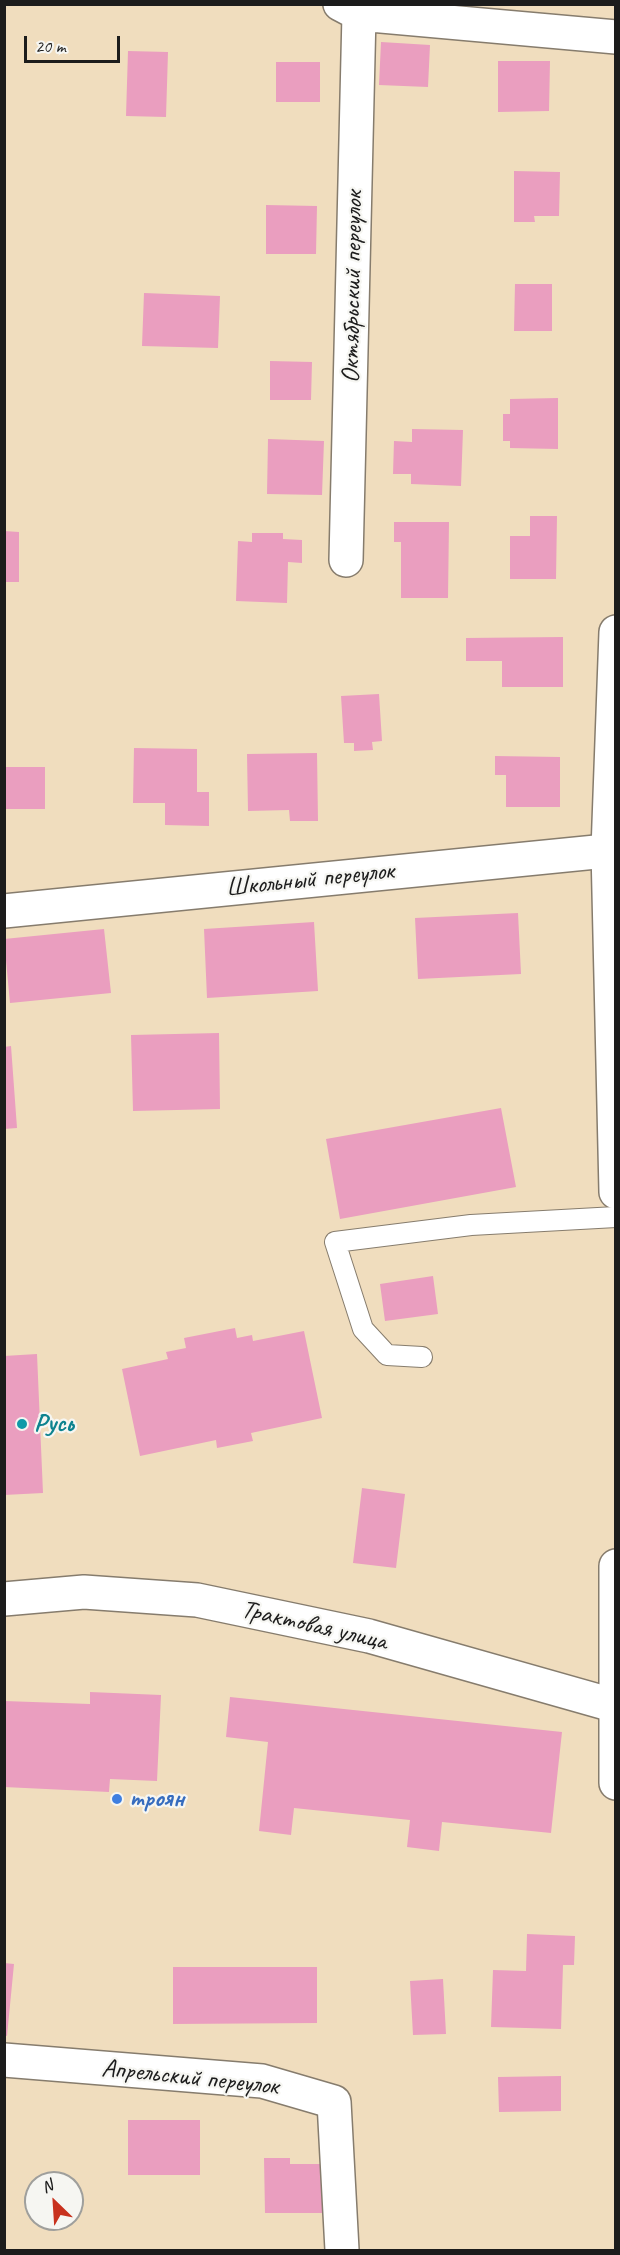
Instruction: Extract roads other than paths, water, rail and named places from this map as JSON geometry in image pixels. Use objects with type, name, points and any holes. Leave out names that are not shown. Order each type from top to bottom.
[{"type":"street","points":[[350,9],[615,37]]},
{"type":"street","name":"Октябрьский переулок","points":[[346,560],[350,9]]},
{"type":"street","points":[[615,632],[612,850],[615,1192]]},
{"type":"street","name":"Школьный переулок","points":[[4,911],[612,850]]},
{"type":"street","points":[[615,1566],[615,1783]]},
{"type":"street","name":"Трактовая улица","points":[[4,1599],[84,1592],[197,1600],[369,1636],[615,1706]]},
{"type":"street","name":"Апрельский переулок","points":[[4,2060],[262,2081],[334,2103],[342,2250]]},
{"type":"lane","points":[[422,1357],[387,1355],[363,1329],[335,1242],[471,1225],[615,1217]]},
{"type":"place","name":"Русь","points":[[22,1424]]},
{"type":"place","name":"троян","points":[[117,1799]]}]
